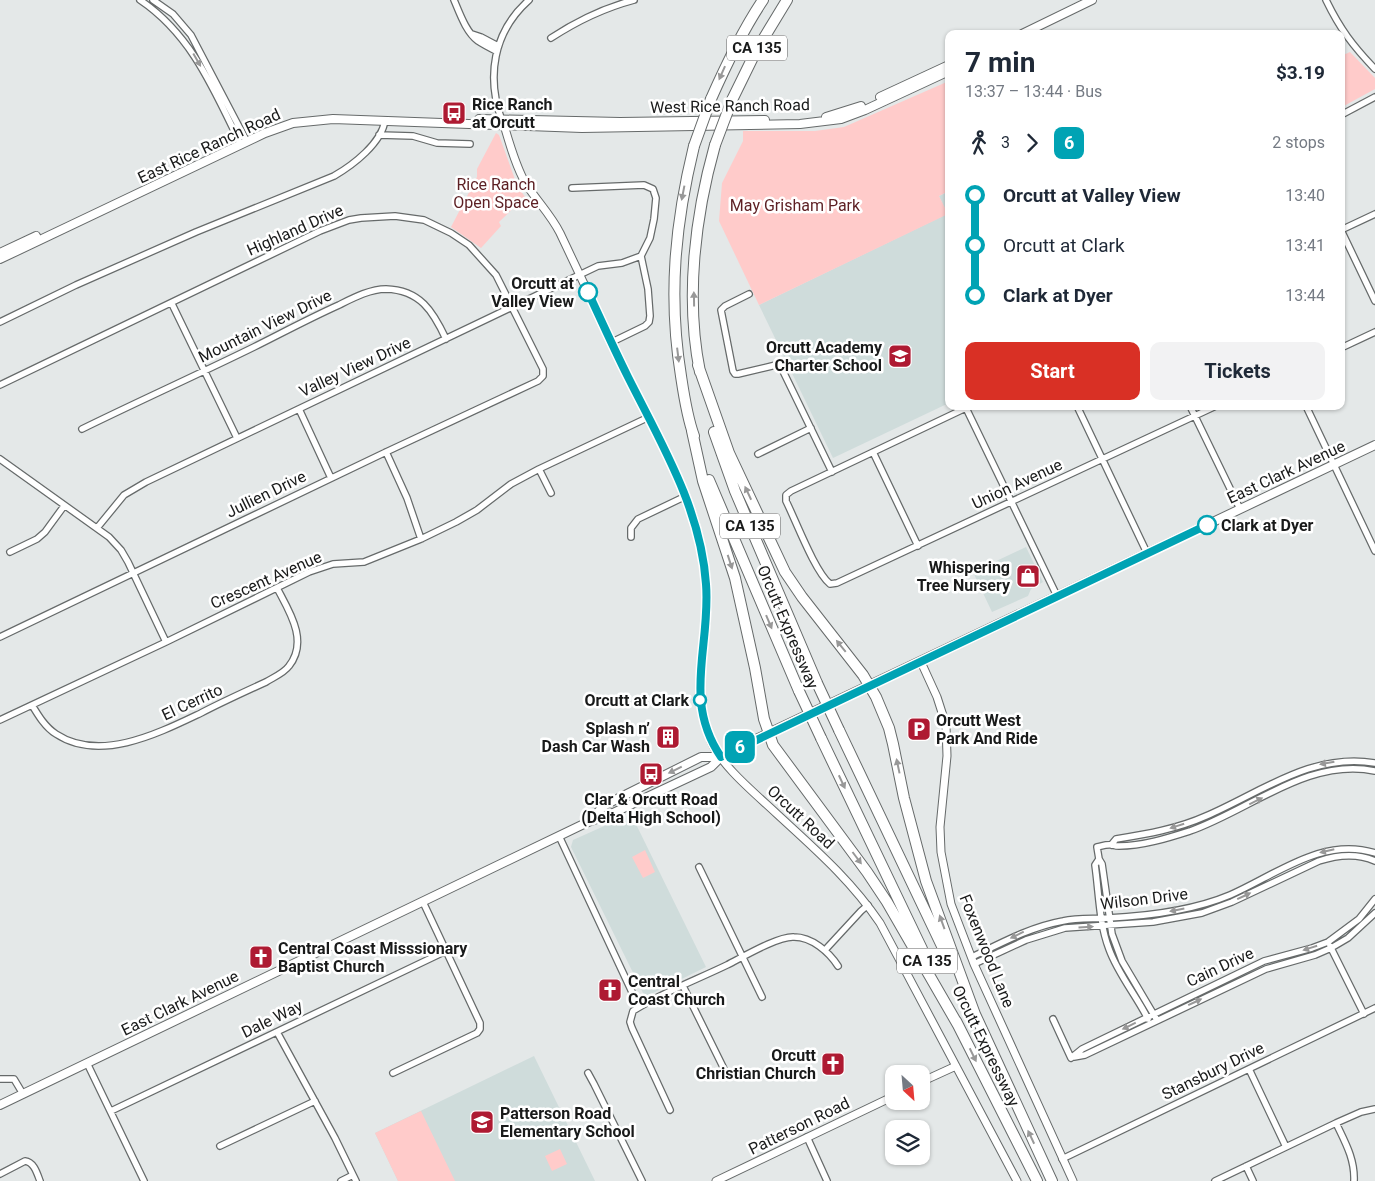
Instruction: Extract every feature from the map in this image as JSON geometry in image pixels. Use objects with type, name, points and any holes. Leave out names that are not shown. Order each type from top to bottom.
[{"type":"highway","name":"Orcutt Expressway","points":[[763,0],[740,38],[710,99],[694,146],[680,211],[673,286],[678,359],[692,431],[708,478],[799,691],[958,1025],[1037,1181]]},
{"type":"highway","name":"Orcutt Expressway","points":[[787,0],[756,51],[732,100],[715,145],[703,193],[697,234],[694,322],[698,365],[709,418],[735,492],[817,683],[1052,1181]]},
{"type":"highway","points":[[698,365],[729,453],[786,572],[802,597],[870,685],[888,728],[926,880],[976,1017]]},
{"type":"highway","points":[[692,431],[703,480],[735,578],[768,734],[773,745],[887,902],[958,1025]]},
{"type":"main road","points":[[1030,30],[1092,0]]},
{"type":"main road","name":"West Rice Ranch Road","points":[[503,122],[620,122],[826,117],[863,105],[945,67]]},
{"type":"main road","name":"West Rice Ranch Road","points":[[503,122],[620,128],[826,122],[841,119],[865,110],[945,73]]},
{"type":"main road","name":"East Rice Ranch Road","points":[[0,259],[264,129],[292,119],[319,115],[503,122]]},
{"type":"main road","name":"East Rice Ranch Road","points":[[0,253],[243,141],[280,127],[307,120],[332,119],[503,122]]},
{"type":"main road","name":"East Clark Avenue","points":[[0,1105],[588,822],[613,813],[710,767],[721,757],[870,685],[1375,446]]},
{"type":"main road","name":"East Clark Avenue","points":[[588,822],[605,805],[686,765],[701,758],[721,757]]},
{"type":"street","points":[[140,0],[157,12],[170,25],[196,57],[243,141]]},
{"type":"street","points":[[153,0],[178,19],[200,51],[243,141]]},
{"type":"street","points":[[454,0],[466,26],[478,41],[497,49]]},
{"type":"street","points":[[503,122],[494,90],[494,64],[497,49],[513,16],[529,0]]},
{"type":"street","points":[[551,38],[595,13],[634,0]]},
{"type":"street","points":[[1326,0],[1342,30]]},
{"type":"street","points":[[170,25],[172,20],[178,19]]},
{"type":"street","points":[[178,34],[184,32],[185,28]]},
{"type":"street","points":[[1345,35],[1355,49],[1375,69]]},
{"type":"street","points":[[1345,113],[1375,97]]},
{"type":"street","points":[[0,322],[76,285],[196,232],[334,176],[364,155],[384,128],[385,120]]},
{"type":"street","name":"Orcutt Road","points":[[503,122],[522,176],[554,222],[686,496],[698,533],[706,584],[706,618],[699,696],[711,742],[731,771],[842,875],[868,905],[880,923],[1017,1181]]},
{"type":"street","points":[[379,135],[413,136],[437,143],[470,144]]},
{"type":"street","points":[[572,188],[644,185],[653,189],[656,198],[650,238],[641,256],[648,289],[649,322],[645,326],[612,342]]},
{"type":"street","points":[[1345,228],[1375,214]]},
{"type":"street","name":"Highland Drive","points":[[0,386],[320,231],[361,218],[395,216],[424,220],[442,228],[469,246],[483,260],[496,275],[513,307],[543,369],[543,376]]},
{"type":"street","points":[[1345,238],[1375,301]]},
{"type":"street","name":"Valley View Drive","points":[[97,528],[124,495],[135,488],[598,266],[622,263],[641,256]]},
{"type":"street","name":"Mountain View Drive","points":[[82,428],[368,292],[383,289],[407,293],[420,300],[435,316],[446,339]]},
{"type":"street","points":[[749,294],[721,310],[733,371],[738,374],[776,365],[781,367],[832,472],[962,410]]},
{"type":"street","points":[[172,304],[237,438]]},
{"type":"street","points":[[1345,346],[1375,332]]},
{"type":"street","name":"Jullien Drive","points":[[0,637],[538,381],[543,376]]},
{"type":"street","points":[[299,409],[332,478]]},
{"type":"street","points":[[969,410],[1057,596]]},
{"type":"street","points":[[1079,410],[1147,553]]},
{"type":"street","points":[[1192,410],[1240,509]]},
{"type":"street","name":"Union Avenue","points":[[832,472],[786,495],[786,501],[816,564],[825,580],[830,584],[837,583],[918,546],[1208,410]]},
{"type":"street","points":[[1308,410],[1375,551]]},
{"type":"street","name":"Crescent Avenue","points":[[0,720],[309,572],[333,564],[364,562],[421,539],[477,510],[511,484],[539,469],[649,417]]},
{"type":"street","points":[[758,454],[811,428]]},
{"type":"street","points":[[386,452],[407,498],[421,539]]},
{"type":"street","points":[[873,452],[918,546]]},
{"type":"street","points":[[0,460],[97,528],[121,550],[166,642]]},
{"type":"street","points":[[539,469],[551,493]]},
{"type":"street","points":[[631,537],[631,528],[638,519],[686,496]]},
{"type":"street","points":[[10,552],[37,539],[45,532],[64,506]]},
{"type":"street","name":"El Cerrito","points":[[32,705],[48,728],[62,738],[80,745],[103,746],[134,741],[159,732],[248,690],[282,672],[290,666],[295,655],[298,638],[296,630],[278,588]]},
{"type":"street","name":"Foxenwood Lane","points":[[920,662],[937,697],[946,725],[947,756],[941,805],[941,852],[951,904],[973,961],[1073,1181]]},
{"type":"street","points":[[1111,844],[1116,839],[1170,828],[1205,817],[1292,774],[1314,766],[1352,761],[1375,763]]},
{"type":"street","points":[[1157,1020],[1122,961],[1106,918],[1102,864],[1097,847],[1111,844],[1118,846],[1154,841],[1190,831],[1318,772],[1353,768],[1375,771]]},
{"type":"street","points":[[1292,774],[1295,781]]},
{"type":"street","points":[[1224,808],[1227,815]]},
{"type":"street","points":[[559,836],[640,1007]]},
{"type":"street","name":"Wilson Drive","points":[[973,961],[1025,932],[1064,920],[1152,915],[1200,905],[1229,896],[1311,856],[1335,849],[1364,850],[1375,853]]},
{"type":"street","name":"Wilson Drive","points":[[973,961],[1048,932],[1065,928],[1153,922],[1202,913],[1232,902],[1319,861],[1332,857],[1359,856],[1375,861]]},
{"type":"street","points":[[699,867],[762,997]]},
{"type":"street","points":[[1263,880],[1266,886]]},
{"type":"street","name":"Cain Drive","points":[[1149,1020],[1154,1014],[1264,961],[1328,942],[1358,919],[1375,899]]},
{"type":"street","points":[[393,1073],[477,1033],[480,1029],[480,1023],[423,902]]},
{"type":"street","points":[[825,950],[868,905]]},
{"type":"street","name":"Cain Drive","points":[[1053,1019],[1072,1058],[1082,1049],[1149,1020],[1157,1020],[1266,969],[1315,955],[1332,948],[1348,938],[1375,913]]},
{"type":"street","points":[[1106,918],[1103,926],[1115,964],[1149,1020]]},
{"type":"street","points":[[670,1110],[630,1022],[633,1011],[743,957],[790,937],[802,937],[825,950],[838,966]]},
{"type":"street","points":[[1328,942],[1364,1014]]},
{"type":"street","name":"Dale Way","points":[[111,1111],[446,951]]},
{"type":"street","points":[[1224,980],[1228,987]]},
{"type":"street","points":[[684,986],[726,1073]]},
{"type":"street","name":"Stansbury Drive","points":[[1062,1159],[1375,1008]]},
{"type":"street","points":[[277,1032],[355,1178],[341,1181]]},
{"type":"street","points":[[87,1063],[144,1181]]},
{"type":"street","points":[[930,1078],[956,1066]]},
{"type":"street","points":[[1248,1069],[1286,1147]]},
{"type":"street","points":[[588,1073],[642,1181]]},
{"type":"street","points":[[0,1079],[14,1079],[23,1094]]},
{"type":"street","name":"Patterson Road","points":[[716,1181],[885,1100]]},
{"type":"street","points":[[220,1146],[315,1101]]},
{"type":"street","points":[[1215,1181],[1336,1123],[1361,1112],[1375,1110]]},
{"type":"street","points":[[1336,1123],[1350,1152],[1354,1167],[1354,1181]]},
{"type":"street","points":[[807,1137],[827,1181]]},
{"type":"street","points":[[0,1174],[25,1162],[29,1162],[32,1164],[40,1181]]},
{"type":"street","points":[[1246,1166],[1253,1181]]},
{"type":"shaded area","points":[[945,193],[945,210],[939,196]]},
{"type":"shaded area","points":[[945,215],[945,405],[833,458],[759,305]]},
{"type":"shaded area","points":[[1026,547],[1043,582],[1031,589],[1028,596],[992,612],[973,572]]},
{"type":"shaded area","points":[[631,814],[706,967],[647,996],[644,995],[571,847],[573,840]]},
{"type":"shaded area","name":"Patterson Road Elementary School","points":[[534,1056],[595,1181],[398,1181],[375,1133]]},
{"type":"green space","points":[[1350,52],[1375,78],[1375,89],[1345,105],[1345,54]]},
{"type":"green space","name":"May Grisham Park","points":[[945,83],[945,193],[939,196],[945,208],[945,215],[759,305],[719,221],[722,183],[743,141],[743,131],[815,131],[844,127]]},
{"type":"green space","name":"Rice Ranch Open Space","points":[[496,133],[499,135],[517,185],[525,197],[499,222],[501,226],[481,248],[451,227],[477,177],[477,169]]},
{"type":"green space","points":[[645,850],[655,872],[643,878],[632,857]]},
{"type":"green space","points":[[421,1111],[455,1181],[398,1181],[375,1133]]},
{"type":"green space","points":[[560,1149],[567,1164],[552,1171],[545,1156]]},
{"type":"bus line","name":"6","points":[[588,292],[649,417],[686,496],[694,518],[704,564],[707,603],[699,696],[711,742],[721,757],[1207,525]]},
{"type":"place","name":"Rice Ranch at Orcutt","points":[[454,113]]},
{"type":"place","name":"Orcutt at Valley View","points":[[588,292]]},
{"type":"place","name":"Orcutt Academy Charter School","points":[[900,356]]},
{"type":"place","name":"Clark at Dyer","points":[[1207,525]]},
{"type":"place","name":"Whispering Tree Nursery","points":[[1028,576]]},
{"type":"place","name":"Orcutt at Clark","points":[[700,700]]},
{"type":"place","name":"Orcutt West Park And Ride","points":[[919,729]]},
{"type":"place","name":"Splash n’ Dash Car Wash","points":[[668,737]]},
{"type":"place","name":"Clar & Orcutt Road (Delta High School)","points":[[651,774]]},
{"type":"place","name":"Central Coast Misssionary Baptist Church","points":[[261,957]]},
{"type":"place","name":"Central Coast Church","points":[[610,990]]},
{"type":"place","name":"Orcutt Christian Church","points":[[833,1064]]},
{"type":"place","name":"Patterson Road Elementary School","points":[[482,1122]]}]
